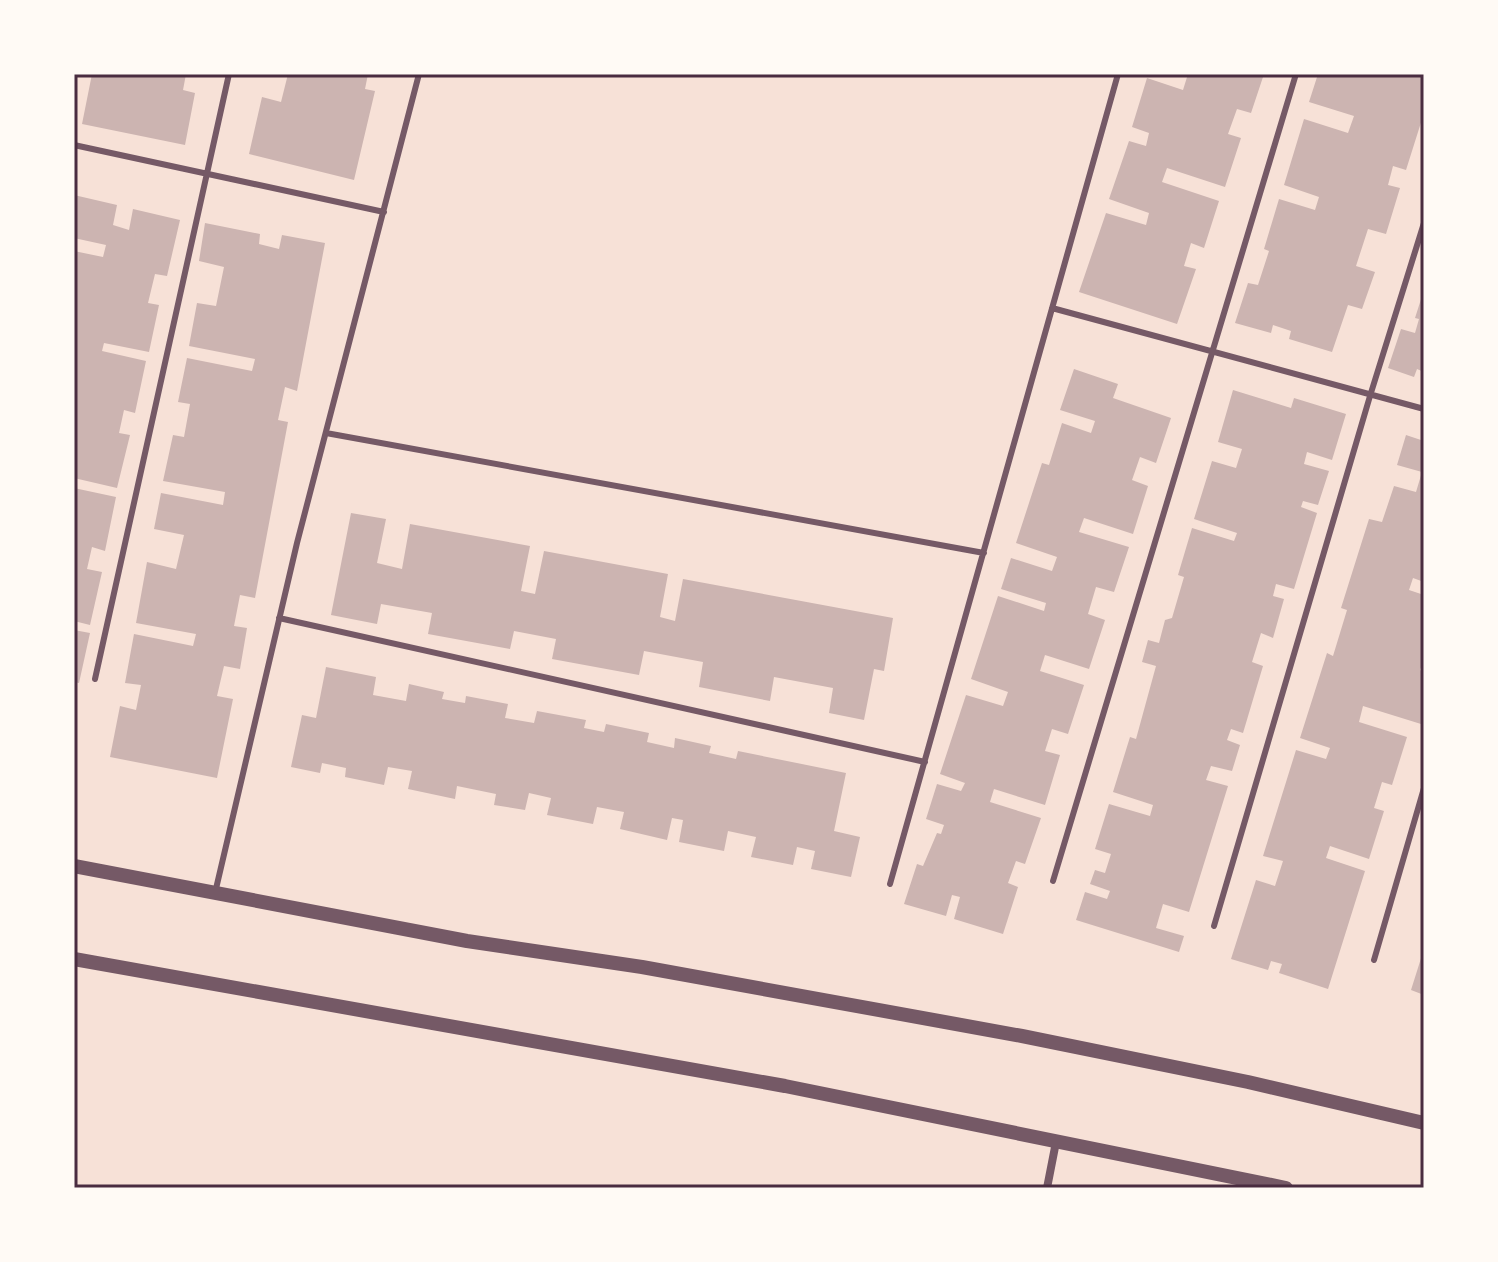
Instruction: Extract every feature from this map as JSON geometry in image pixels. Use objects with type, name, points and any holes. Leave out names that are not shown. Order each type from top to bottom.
[{"type":"street","points":[[74,866],[467,941],[642,967],[1022,1036],[1248,1082],[1424,1123]]},
{"type":"street","points":[[74,959],[785,1086],[1286,1188]]},
{"type":"street","points":[[1047,1188],[1056,1142]]},
{"type":"lane","points":[[95,679],[229,74]]},
{"type":"lane","points":[[215,893],[279,618],[419,74]]},
{"type":"lane","points":[[890,884],[1118,74]]},
{"type":"lane","points":[[1053,881],[1296,74]]},
{"type":"lane","points":[[74,145],[384,212]]},
{"type":"lane","points":[[1214,926],[1424,223]]},
{"type":"lane","points":[[1052,308],[1424,409]]},
{"type":"lane","points":[[326,433],[984,553]]},
{"type":"lane","points":[[279,618],[925,762]]},
{"type":"lane","points":[[1374,960],[1424,788]]},
{"type":"building","points":[[92,74],[186,74],[183,90],[195,93],[185,145],[82,124]]},
{"type":"building","points":[[288,74],[368,74],[365,89],[375,91],[354,180],[249,154],[262,97],[281,102]]},
{"type":"building","points":[[1188,74],[1264,74],[1251,113],[1237,109],[1228,134],[1241,138],[1225,187],[1167,168],[1162,182],[1219,201],[1204,248],[1191,243],[1184,266],[1196,269],[1177,324],[1079,292],[1106,213],[1146,225],[1149,213],[1109,199],[1129,141],[1146,146],[1149,133],[1132,127],[1147,78],[1183,90]]},
{"type":"building","points":[[1318,74],[1424,74],[1424,113],[1406,170],[1393,166],[1388,185],[1400,188],[1386,234],[1368,229],[1356,266],[1375,272],[1362,309],[1348,305],[1332,352],[1289,339],[1291,331],[1273,325],[1271,333],[1235,323],[1248,283],[1258,285],[1269,251],[1264,249],[1279,199],[1315,210],[1319,197],[1284,185],[1304,119],[1348,133],[1354,116],[1309,102]]},
{"type":"building","points":[[74,195],[117,205],[113,225],[129,230],[133,209],[180,220],[167,276],[155,274],[148,303],[159,305],[149,352],[104,343],[102,351],[146,361],[135,413],[124,410],[119,433],[130,435],[117,488],[74,478],[74,251],[103,257],[106,245],[74,238]]},
{"type":"building","points":[[205,223],[260,234],[259,244],[279,249],[282,235],[325,243],[297,391],[285,387],[278,420],[288,422],[255,598],[240,595],[234,626],[247,628],[240,669],[224,666],[217,696],[233,699],[217,778],[110,757],[120,706],[136,710],[141,685],[125,683],[134,634],[193,646],[196,634],[136,623],[147,562],[176,569],[184,535],[154,529],[161,493],[223,505],[225,492],[163,481],[173,435],[184,437],[190,404],[178,402],[187,358],[252,371],[255,359],[189,346],[197,303],[216,306],[224,267],[199,261]]},
{"type":"building","points":[[1423,293],[1424,372],[1417,369],[1414,377],[1388,368],[1401,329],[1415,333],[1419,319],[1415,318]]},
{"type":"building","points":[[1074,369],[1118,384],[1113,398],[1171,418],[1156,463],[1140,457],[1132,480],[1148,486],[1133,534],[1084,518],[1079,532],[1129,547],[1114,592],[1096,587],[1088,614],[1105,620],[1089,669],[1045,655],[1040,671],[1084,685],[1068,734],[1052,729],[1045,751],[1060,755],[1045,805],[994,789],[990,802],[1041,818],[1025,864],[1016,861],[1008,883],[1018,887],[1003,934],[954,919],[960,897],[952,895],[946,916],[904,904],[917,864],[923,866],[937,833],[941,834],[944,825],[926,819],[937,784],[961,791],[965,783],[940,774],[966,695],[1003,706],[1008,692],[971,679],[998,596],[1044,611],[1046,603],[1001,589],[1011,558],[1052,571],[1057,557],[1016,543],[1042,463],[1049,465],[1062,423],[1091,433],[1095,421],[1060,410]]},
{"type":"building","points":[[1233,390],[1291,408],[1294,398],[1346,414],[1332,460],[1307,452],[1304,464],[1329,471],[1318,505],[1303,501],[1301,507],[1317,513],[1294,589],[1276,584],[1273,596],[1284,599],[1273,638],[1261,633],[1252,662],[1263,666],[1243,733],[1231,729],[1227,740],[1240,745],[1232,771],[1211,766],[1206,780],[1228,786],[1189,912],[1163,904],[1156,928],[1184,936],[1179,952],[1076,920],[1085,892],[1107,899],[1110,891],[1090,884],[1095,870],[1105,873],[1111,854],[1095,849],[1109,804],[1150,816],[1153,805],[1113,792],[1130,737],[1136,739],[1156,666],[1142,662],[1148,640],[1159,643],[1165,620],[1172,618],[1184,577],[1178,575],[1192,528],[1234,541],[1237,533],[1194,519],[1212,461],[1236,468],[1242,449],[1218,442]]},
{"type":"building","points":[[1406,435],[1424,441],[1424,582],[1413,578],[1409,590],[1424,595],[1424,659],[1420,670],[1424,672],[1424,716],[1421,724],[1363,706],[1359,722],[1407,737],[1392,785],[1382,782],[1374,808],[1384,811],[1369,859],[1330,846],[1326,858],[1365,871],[1328,989],[1279,973],[1282,964],[1271,961],[1268,970],[1231,959],[1256,880],[1275,886],[1283,861],[1263,856],[1296,750],[1326,759],[1330,748],[1300,738],[1327,653],[1333,656],[1347,610],[1341,608],[1369,519],[1382,522],[1394,486],[1416,492],[1422,472],[1397,465]]},
{"type":"building","points":[[74,488],[116,497],[105,551],[92,547],[87,569],[102,572],[90,625],[74,621]]},
{"type":"building","points":[[351,513],[386,519],[377,563],[402,569],[410,524],[530,546],[521,591],[535,594],[544,551],[668,574],[660,617],[675,621],[683,579],[893,618],[884,671],[874,669],[864,720],[829,713],[833,688],[774,677],[770,701],[699,687],[703,662],[644,651],[639,675],[552,659],[556,639],[514,631],[510,649],[428,634],[432,613],[381,604],[377,624],[331,615]]},
{"type":"building","points":[[74,630],[90,633],[79,683],[74,682]]},
{"type":"building","points":[[326,667],[376,677],[373,695],[406,701],[409,684],[444,692],[442,699],[465,703],[466,696],[508,704],[505,718],[534,723],[537,711],[586,720],[584,728],[604,732],[606,724],[649,733],[647,742],[674,748],[675,738],[711,746],[709,753],[736,759],[738,751],[846,773],[834,831],[860,837],[851,877],[811,869],[815,851],[797,847],[793,865],[751,857],[756,837],[728,831],[724,851],[679,842],[683,820],[672,818],[667,840],[620,829],[624,812],[597,807],[593,824],[547,815],[551,798],[529,793],[525,810],[494,805],[496,794],[457,786],[455,799],[408,789],[412,771],[388,767],[384,785],[345,777],[346,768],[322,763],[320,773],[291,767],[302,715],[316,718]]},
{"type":"building","points":[[1424,953],[1424,995],[1411,990]]}]
